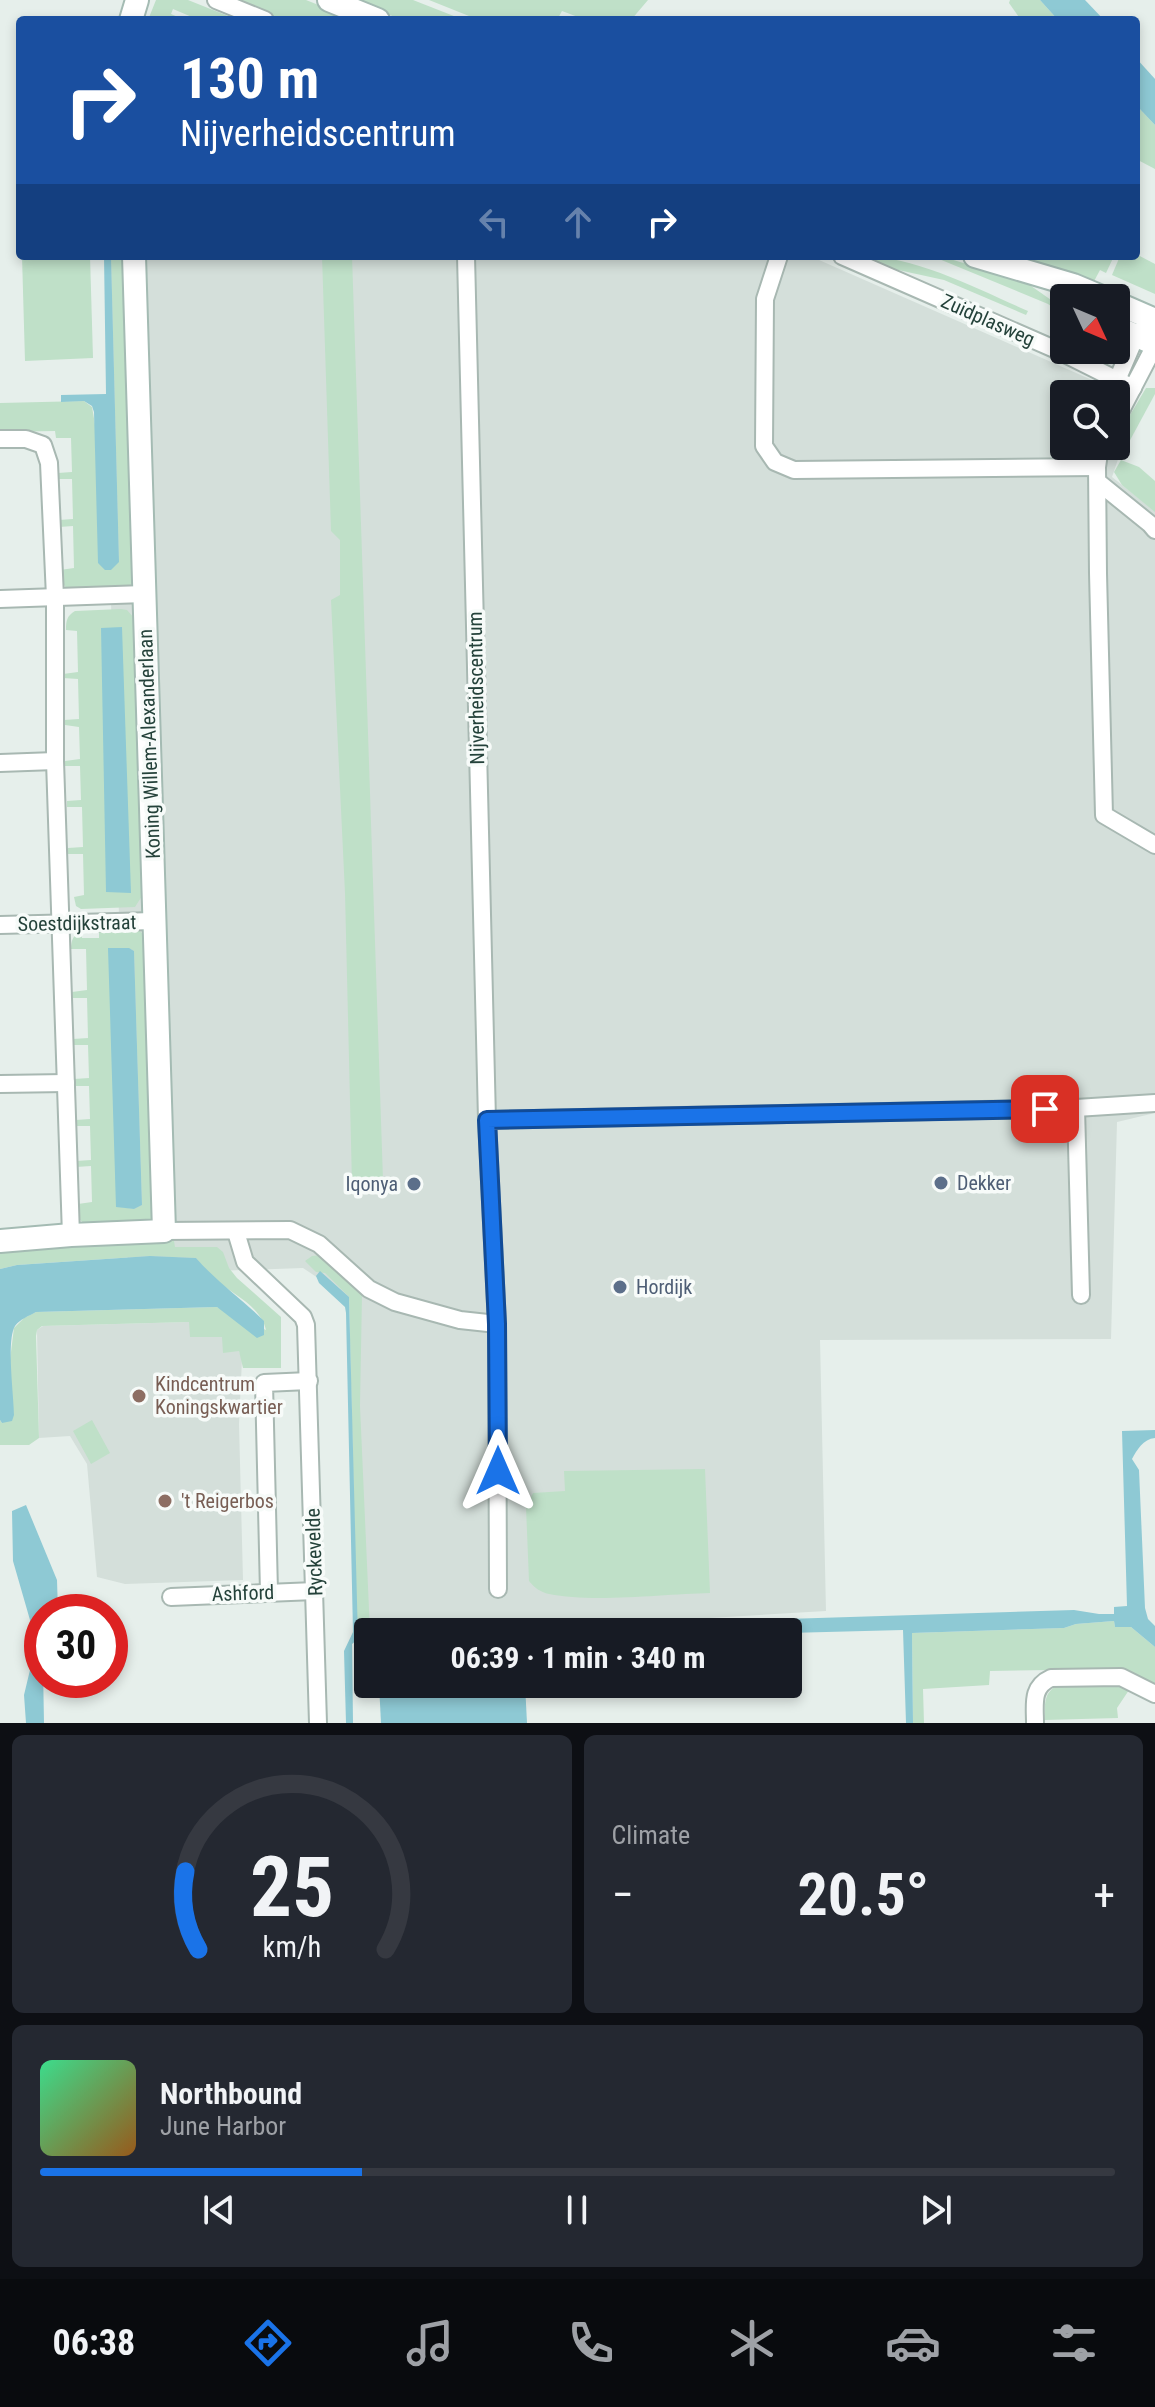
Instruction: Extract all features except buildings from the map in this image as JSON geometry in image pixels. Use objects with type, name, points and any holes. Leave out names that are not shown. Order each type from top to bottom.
[{"type":"street","points":[[216,0],[255,16]]},
{"type":"street","points":[[329,0],[368,16]]},
{"type":"street","name":"Koning Willem-Alexanderlaan","points":[[134,260],[164,1231]]},
{"type":"street","name":"Nijverheidscentrum","points":[[466,260],[487,1120],[497,1324],[498,1589]]},
{"type":"street","points":[[778,260],[765,299],[764,446],[775,462],[794,470],[1098,474],[1155,530]]},
{"type":"street","name":"Zuidplasweg","points":[[851,260],[1059,351],[1102,380]]},
{"type":"street","points":[[988,260],[1069,284]]},
{"type":"street","points":[[1035,275],[1050,288]]},
{"type":"street","points":[[1117,380],[1154,319],[1130,309]]},
{"type":"street","points":[[1130,394],[1141,338]]},
{"type":"street","points":[[0,439],[26,439],[43,445],[49,463],[55,597],[55,761],[71,1235]]},
{"type":"street","points":[[1099,460],[1104,815],[1155,845]]},
{"type":"street","points":[[0,599],[144,594]]},
{"type":"street","points":[[0,763],[55,761]]},
{"type":"street","name":"Soestdijkstraat","points":[[0,925],[154,921]]},
{"type":"street","points":[[0,1084],[66,1083]]},
{"type":"street","points":[[487,1120],[1076,1108],[1155,1103]]},
{"type":"street","points":[[1076,1108],[1081,1295]]},
{"type":"street","points":[[0,1241],[164,1231],[290,1230],[319,1244],[369,1289],[395,1302],[460,1320],[497,1324]]},
{"type":"street","name":"Ryckevelde","points":[[236,1232],[245,1262],[303,1317],[306,1325],[318,1723]]},
{"type":"street","points":[[269,1592],[264,1383],[309,1381]]},
{"type":"street","name":"Ashford","points":[[171,1597],[315,1591]]},
{"type":"street","points":[[1035,1723],[1035,1691],[1041,1682],[1051,1678],[1121,1677],[1155,1694]]},
{"type":"shaded area","points":[[107,260],[819,260],[1092,380],[1050,380],[1050,460],[1118,460],[1112,477],[1155,511],[1155,1113],[1117,1122],[1111,1339],[820,1340],[826,1611],[709,1618],[367,1618],[354,1302],[303,1268],[128,1274],[106,402]]},
{"type":"shaded area","points":[[189,1322],[222,1337],[239,1351],[242,1359],[239,1424],[243,1580],[125,1584],[97,1577],[87,1464],[70,1436],[39,1438],[37,1330],[43,1326]]},
{"type":"green space","points":[[156,0],[188,0],[228,16],[190,16],[173,9],[171,14],[176,16],[150,16]]},
{"type":"green space","points":[[231,0],[306,0],[346,16],[271,16]]},
{"type":"green space","points":[[353,0],[413,0],[454,16],[392,16]]},
{"type":"green space","points":[[429,0],[648,0],[634,16],[575,16],[562,11],[559,16],[469,16]]},
{"type":"green space","points":[[1010,0],[1040,0],[1054,16],[1018,16]]},
{"type":"green space","points":[[1140,109],[1155,125],[1155,169],[1140,161]]},
{"type":"green space","points":[[1140,256],[1155,264],[1155,294],[1112,275],[1118,260],[1140,260]]},
{"type":"green space","points":[[22,260],[90,260],[93,358],[25,361]]},
{"type":"green space","points":[[111,260],[127,260],[136,576],[126,588],[67,589],[61,581],[60,570],[74,568],[73,526],[59,527],[59,520],[73,519],[72,479],[58,479],[58,473],[72,472],[71,438],[56,438],[55,431],[0,432],[0,403],[84,401],[92,407],[119,562]]},
{"type":"green space","points":[[322,260],[352,260],[383,1180],[352,1184],[345,893],[331,600],[340,595],[340,540],[331,531]]},
{"type":"green space","points":[[870,260],[895,260],[924,268],[1028,311],[1026,315],[944,280],[889,268]]},
{"type":"green space","points":[[941,260],[953,260],[1024,281],[1050,299],[1050,305]]},
{"type":"green space","points":[[1016,260],[1112,260],[1106,273],[1100,270],[1093,284],[1083,284]]},
{"type":"green space","points":[[1146,388],[1155,388],[1155,394],[1130,440],[1130,415]]},
{"type":"green space","points":[[1121,460],[1139,467],[1155,481],[1155,512],[1122,485],[1114,472]]},
{"type":"green space","points":[[127,610],[134,618],[142,896],[135,907],[81,909],[76,906],[74,897],[84,895],[83,854],[68,854],[68,848],[83,847],[82,807],[67,807],[67,801],[81,800],[80,766],[65,766],[65,761],[80,759],[79,727],[65,725],[64,720],[79,719],[78,679],[63,678],[63,674],[78,672],[77,631],[66,630],[66,624],[75,611]]},
{"type":"green space","points":[[99,929],[138,929],[146,938],[156,1221],[86,1225],[80,1220],[78,1204],[92,1202],[91,1166],[76,1167],[76,1161],[91,1160],[90,1126],[75,1126],[76,1120],[90,1119],[89,1086],[74,1086],[74,1079],[89,1078],[88,1045],[73,1045],[73,1039],[88,1038],[87,998],[72,998],[72,992],[87,990],[86,949],[71,949],[71,946],[73,938],[81,931],[82,938],[99,938]],"holes":[[[131,949],[134,951],[142,1205],[134,1209],[116,1206]]]},
{"type":"green space","points":[[174,1241],[175,1247],[217,1247],[237,1278],[281,1317],[281,1368],[243,1368],[239,1351],[223,1353],[222,1337],[190,1337],[189,1322],[42,1326],[36,1336],[39,1438],[29,1445],[0,1445],[0,1420],[2,1423],[14,1328],[36,1312],[217,1307],[266,1330],[252,1307],[214,1279],[196,1258],[150,1256],[17,1265],[0,1269],[0,1251],[79,1243]]},
{"type":"green space","points":[[321,1255],[362,1294],[360,1406],[369,1618],[356,1618],[349,1297],[325,1273],[316,1272],[305,1261]]},
{"type":"green space","points":[[92,1420],[110,1453],[91,1464],[73,1431]]},
{"type":"green space","points":[[705,1469],[710,1593],[566,1597],[543,1592],[529,1581],[526,1507],[533,1493],[565,1491],[564,1471]]},
{"type":"green space","points":[[1114,1621],[1115,1627],[1131,1627],[1155,1647],[1155,1687],[1117,1669],[990,1671],[989,1685],[923,1689],[924,1723],[913,1723],[912,1633],[1064,1628]]},
{"type":"green space","points":[[1118,1684],[1129,1690],[1117,1708],[1118,1718],[1045,1720],[1047,1697],[1056,1686]]},
{"type":"water","points":[[1040,0],[1085,0],[1100,16],[1054,16]]},
{"type":"water","points":[[1140,62],[1155,79],[1155,125],[1140,109]]},
{"type":"water","points":[[104,260],[111,260],[119,562],[111,570],[105,570],[98,563],[94,412],[92,406],[84,401],[61,402],[61,395],[106,394]]},
{"type":"water","points":[[122,627],[131,893],[106,892],[101,628]]},
{"type":"water","points":[[108,948],[129,948],[134,951],[142,1205],[134,1209],[116,1207]]},
{"type":"water","points":[[150,1256],[196,1258],[264,1321],[264,1335],[257,1338],[217,1307],[36,1312],[19,1321],[12,1333],[14,1415],[12,1421],[2,1423],[0,1269],[17,1265]]},
{"type":"water","points":[[320,1271],[349,1297],[357,1618],[354,1618],[354,1642],[352,1644],[353,1723],[346,1723],[344,1651],[353,1632],[346,1313],[345,1307],[319,1283],[316,1276]]},
{"type":"water","points":[[1155,1430],[1155,1438],[1144,1443],[1132,1459],[1139,1470],[1145,1608],[1148,1619],[1155,1626],[1155,1647],[1131,1627],[1115,1627],[1114,1621],[1064,1628],[912,1633],[913,1723],[906,1723],[903,1630],[802,1633],[802,1618],[1074,1610],[1114,1614],[1114,1607],[1127,1606],[1122,1431]]},
{"type":"water","points":[[26,1505],[57,1580],[57,1594],[24,1594],[24,1599],[13,1561],[12,1511]]},
{"type":"water","points":[[24,1698],[44,1698],[44,1723],[26,1723]]},
{"type":"water","points":[[380,1698],[526,1698],[527,1723],[381,1723]]},
{"type":"place","name":"Dekker","points":[[941,1183]]},
{"type":"place","name":"Iqonya","points":[[414,1184]]},
{"type":"place","name":"Hordijk","points":[[620,1287]]},
{"type":"place","name":"Kindcentrum Koningskwartier","points":[[139,1396]]},
{"type":"place","name":"'t Reigerbos","points":[[165,1501]]},
{"type":"route","points":[[498,1471],[497,1324],[487,1120],[1045,1109]]}]
